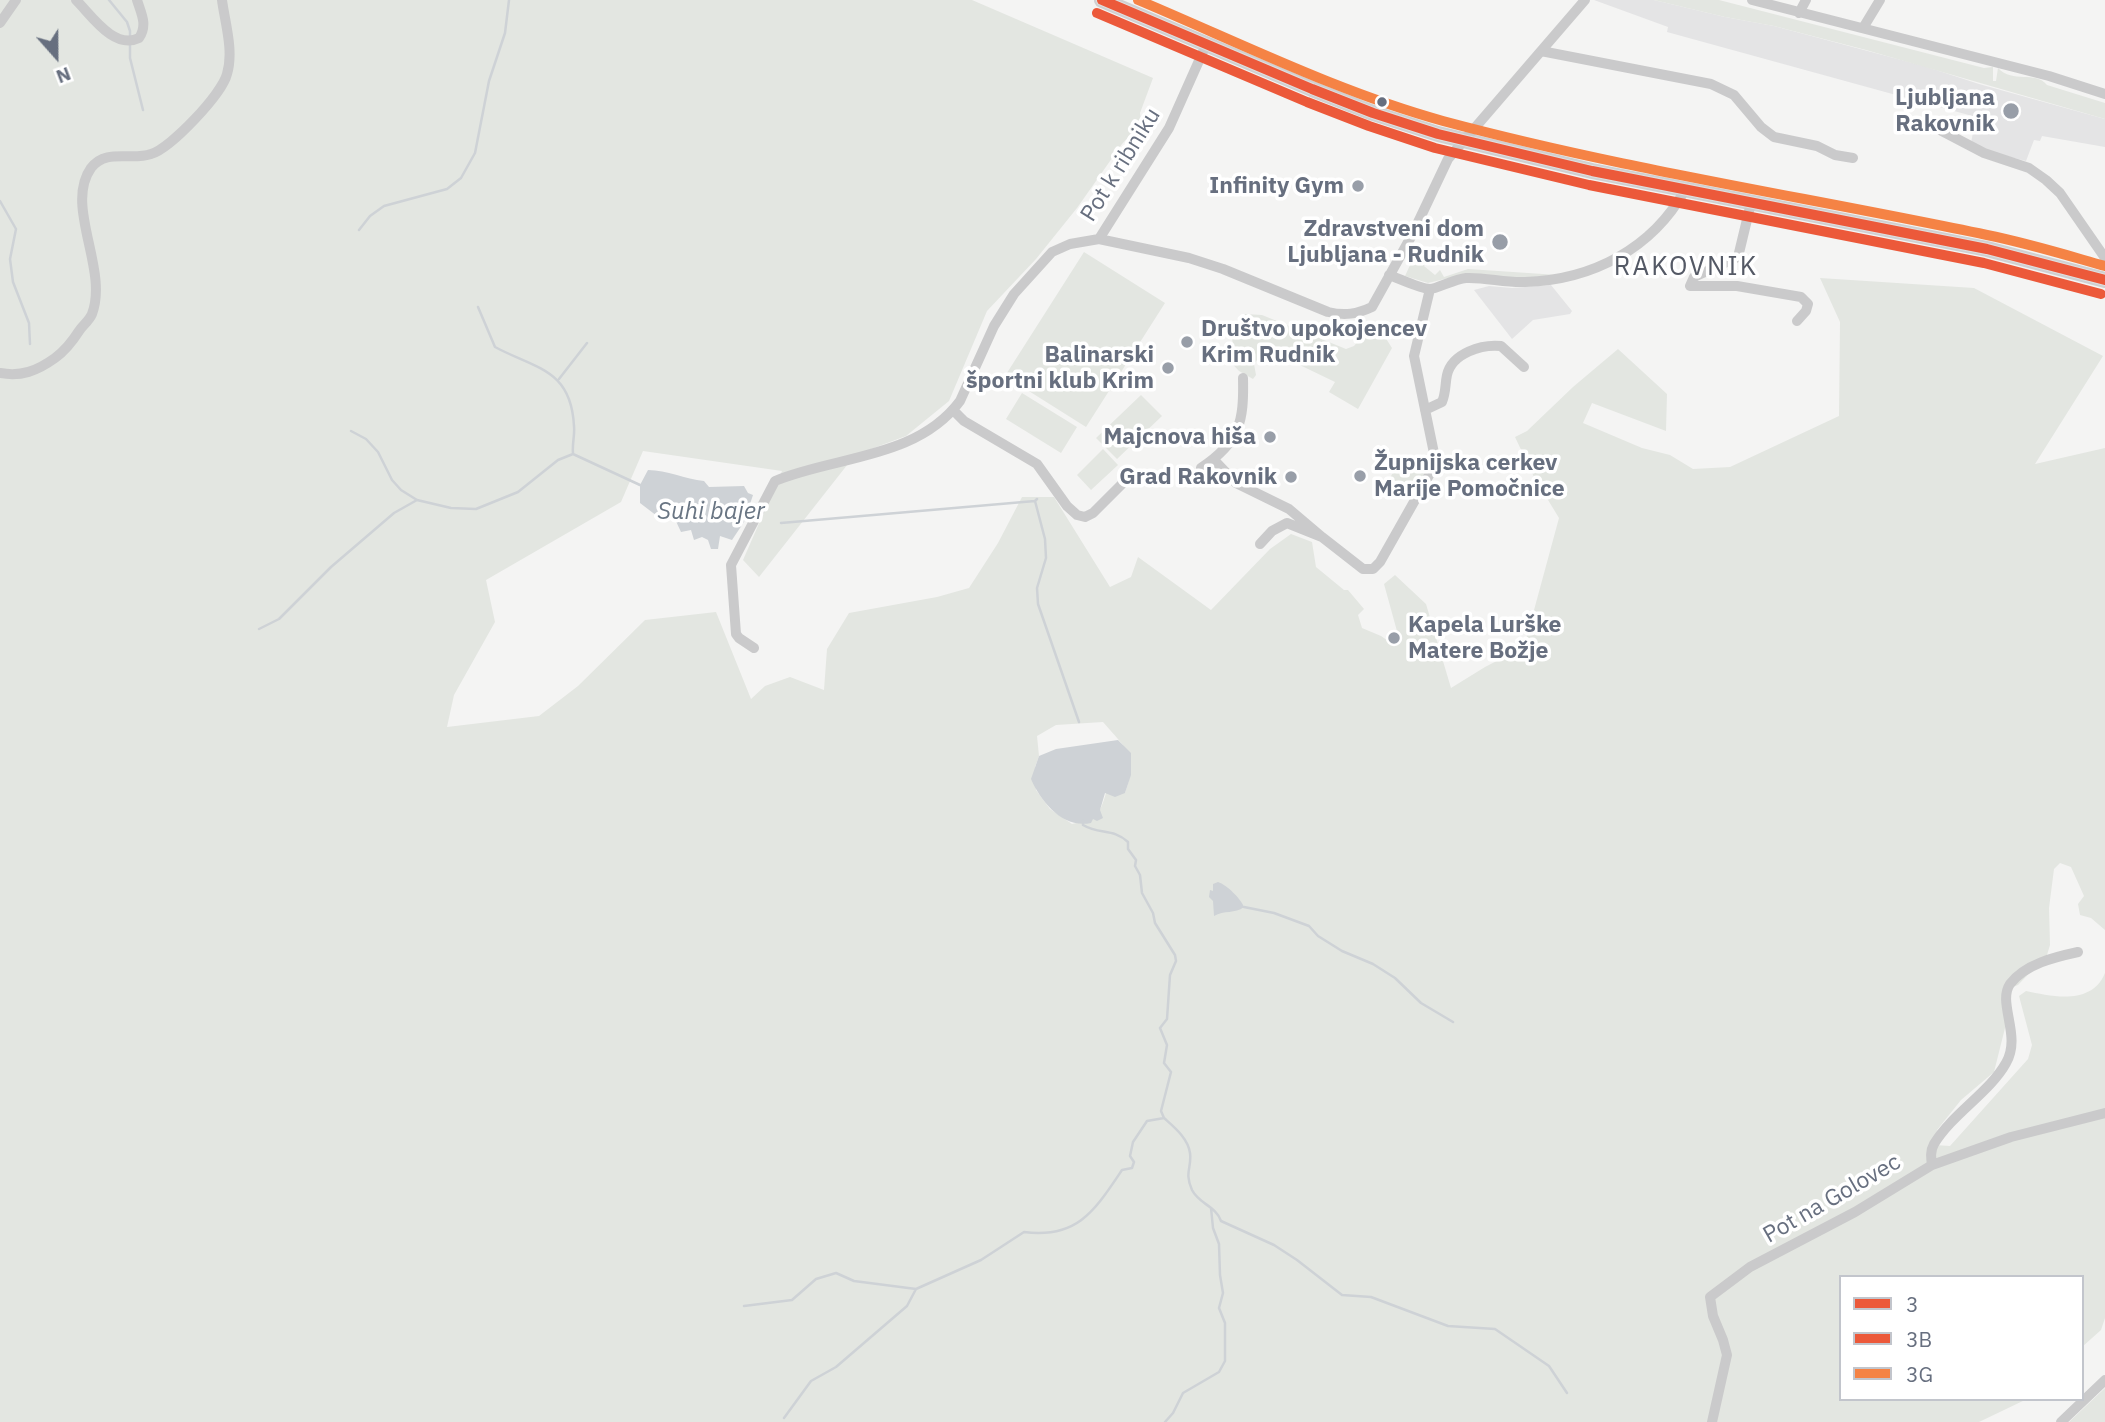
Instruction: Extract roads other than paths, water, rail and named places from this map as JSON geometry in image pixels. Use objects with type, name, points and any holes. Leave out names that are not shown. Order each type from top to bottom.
[{"type":"main road","points":[[1102,0],[1373,113],[1464,140],[1545,162],[1987,249],[2105,280]]},
{"type":"street","points":[[0,23],[16,0]]},
{"type":"street","points":[[76,0],[110,34],[125,41],[139,38],[144,32],[137,0]]},
{"type":"street","points":[[0,373],[19,375],[46,365],[73,343],[80,329],[91,318],[97,286],[83,211],[86,177],[100,160],[109,156],[139,156],[159,151],[194,120],[219,89],[227,77],[229,64],[222,0]]},
{"type":"street","points":[[1099,239],[1189,258],[1328,312],[1352,314],[1372,307],[1412,234],[1443,167],[1585,0]]},
{"type":"street","points":[[1752,0],[2049,76],[2105,94]]},
{"type":"street","points":[[1799,13],[1806,0]]},
{"type":"street","points":[[1863,29],[1880,0]]},
{"type":"street","name":"Pot k ribniku","points":[[754,648],[736,634],[731,565],[775,481],[912,440],[953,410],[960,401],[994,326],[1014,294],[1037,266],[1052,252],[1070,244],[1099,239],[1169,128],[1206,45]]},
{"type":"street","points":[[1541,51],[1711,84],[1734,95],[1761,127],[1774,137],[1817,146],[1835,155],[1853,158]]},
{"type":"street","points":[[1940,130],[1984,153],[2029,168],[2046,180],[2060,193],[2105,258]]},
{"type":"street","points":[[1389,275],[1430,289],[1467,278],[1522,283],[1543,281],[1603,267],[1641,242],[1675,208],[1685,190]]},
{"type":"street","points":[[1751,203],[1738,257],[1694,277],[1690,286],[1737,286],[1801,297],[1808,304],[1797,321]]},
{"type":"street","points":[[1214,460],[1236,483],[1289,509],[1363,569],[1373,569],[1380,562],[1414,504],[1434,464],[1414,356],[1430,289]]},
{"type":"street","points":[[1425,411],[1442,402],[1446,392],[1447,373],[1452,364],[1470,351],[1486,346],[1502,346],[1524,367]]},
{"type":"street","points":[[1201,468],[1214,460],[1232,440],[1243,415],[1243,378]]},
{"type":"street","points":[[953,410],[964,421],[1037,464],[1067,506],[1077,515],[1086,517],[1093,513],[1122,484]]},
{"type":"street","points":[[1260,544],[1272,531],[1287,523],[1322,537]]},
{"type":"street","points":[[1932,1165],[1931,1153],[1934,1144],[2008,1061],[2013,1042],[2006,998],[2009,986],[2043,961],[2078,952]]},
{"type":"street","name":"Pot na Golovec","points":[[1712,1422],[1727,1355],[1713,1316],[1710,1297],[1750,1267],[1855,1212],[1932,1165],[2011,1136],[2105,1113]]},
{"type":"street","points":[[2084,1400],[2105,1380]]},
{"type":"street","points":[[2061,1422],[2083,1401]]},
{"type":"water","name":"Suhi bajer","points":[[648,470],[704,481],[709,487],[744,486],[748,493],[753,495],[744,522],[732,540],[720,536],[718,549],[711,549],[708,540],[702,537],[694,540],[691,530],[681,532],[674,517],[665,513],[657,516],[640,503],[640,485]]},
{"type":"water","points":[[1118,740],[1131,753],[1131,775],[1125,793],[1115,797],[1105,793],[1100,810],[1103,818],[1081,824],[1062,818],[1054,812],[1031,779],[1039,756],[1056,749]]},
{"type":"water","points":[[1218,882],[1233,893],[1244,907],[1214,916],[1213,901],[1209,897],[1213,884]]},
{"type":"waterway","points":[[109,0],[127,22],[130,31],[130,58],[143,110]]},
{"type":"waterway","points":[[359,230],[370,216],[384,206],[447,189],[461,178],[475,153],[489,81],[505,33],[509,0]]},
{"type":"waterway","points":[[0,201],[16,229],[10,259],[13,282],[29,323],[30,344]]},
{"type":"waterway","points":[[478,307],[495,347],[549,373],[566,393],[574,426],[573,453]]},
{"type":"waterway","points":[[559,379],[587,343]]},
{"type":"waterway","points":[[351,431],[366,439],[378,452],[392,480],[401,490],[417,500]]},
{"type":"waterway","points":[[259,629],[279,619],[331,567],[394,513],[417,500],[451,508],[476,509],[518,492],[558,460],[573,454],[640,485]]},
{"type":"waterway","points":[[1037,499],[1035,501],[1045,539],[1046,558],[1037,588],[1038,604],[1079,722]]},
{"type":"waterway","points":[[781,523],[1035,501]]},
{"type":"waterway","points":[[744,1306],[792,1300],[816,1279],[836,1273],[854,1281],[916,1289],[981,1260],[1024,1232],[1043,1233],[1072,1226],[1083,1219],[1103,1198],[1122,1170],[1132,1168],[1134,1162],[1130,1156],[1133,1142],[1147,1121],[1164,1118],[1161,1111],[1171,1072],[1164,1063],[1167,1045],[1160,1028],[1167,1019],[1170,975],[1176,961],[1142,893],[1136,860],[1128,849],[1128,842],[1117,835],[1089,828],[1083,825],[1083,821]]},
{"type":"waterway","points":[[1244,907],[1274,913],[1309,926],[1318,936],[1342,951],[1373,964],[1395,978],[1421,1003],[1453,1022]]},
{"type":"waterway","points":[[1164,1118],[1180,1133],[1189,1148],[1188,1174],[1192,1190],[1221,1221],[1274,1245],[1342,1295],[1371,1297],[1448,1326],[1495,1329],[1549,1366],[1567,1393]]},
{"type":"waterway","points":[[1165,1422],[1183,1393],[1219,1372],[1225,1361],[1225,1323],[1219,1308],[1223,1293],[1219,1244],[1213,1228],[1211,1208]]},
{"type":"waterway","points":[[784,1418],[811,1381],[836,1367],[907,1306],[916,1289]]},
{"type":"place","name":"Ljubljana Rakovnik","points":[[2011,111]]},
{"type":"place","name":"Infinity Gym","points":[[1358,186]]},
{"type":"place","name":"Zdravstveni dom Ljubljana - Rudnik","points":[[1500,242]]},
{"type":"place","name":"Društvo upokojencev Krim Rudnik","points":[[1187,342]]},
{"type":"place","name":"Balinarski športni klub Krim","points":[[1168,368]]},
{"type":"place","name":"Majcnova hiša","points":[[1270,437]]},
{"type":"place","name":"Župnijska cerkev Marije Pomočnice","points":[[1360,476]]},
{"type":"place","name":"Grad Rakovnik","points":[[1291,477]]},
{"type":"place","name":"Kapela Lurške Matere Božje","points":[[1394,638]]},
{"type":"district","name":"RAKOVNIK","points":[[1686,267]]}]
